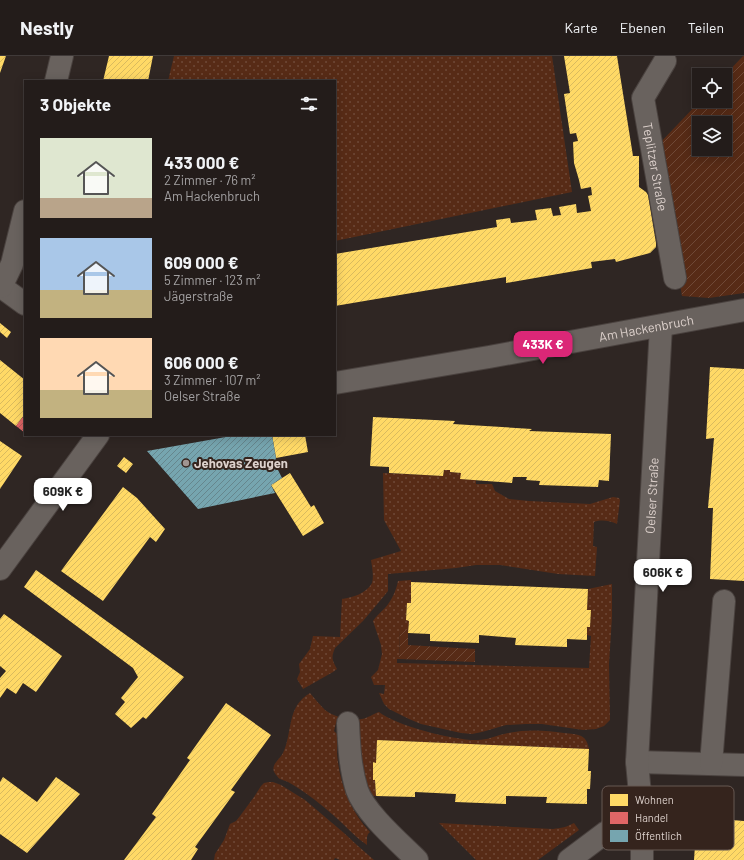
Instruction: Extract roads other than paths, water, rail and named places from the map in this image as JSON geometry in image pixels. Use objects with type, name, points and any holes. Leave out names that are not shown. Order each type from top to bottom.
[{"type":"street","points":[[56,80],[62,56]]},
{"type":"street","name":"Teplitzer Straße","points":[[667,58],[643,98],[675,278]]},
{"type":"street","points":[[24,215],[12,264],[1,286],[24,303]]},
{"type":"street","name":"Am Hackenbruch","points":[[336,383],[489,357],[744,310]]},
{"type":"street","name":"Oelser Straße","points":[[639,786],[637,762],[661,326]]},
{"type":"street","points":[[0,569],[97,436]]},
{"type":"street","points":[[711,764],[724,601]]},
{"type":"street","points":[[348,723],[352,772],[358,792],[367,808],[417,860]]},
{"type":"street","points":[[637,762],[744,765]]},
{"type":"street","points":[[569,860],[602,835]]},
{"type":"place","name":"Jehovas Zeugen","points":[[186,463]]}]
